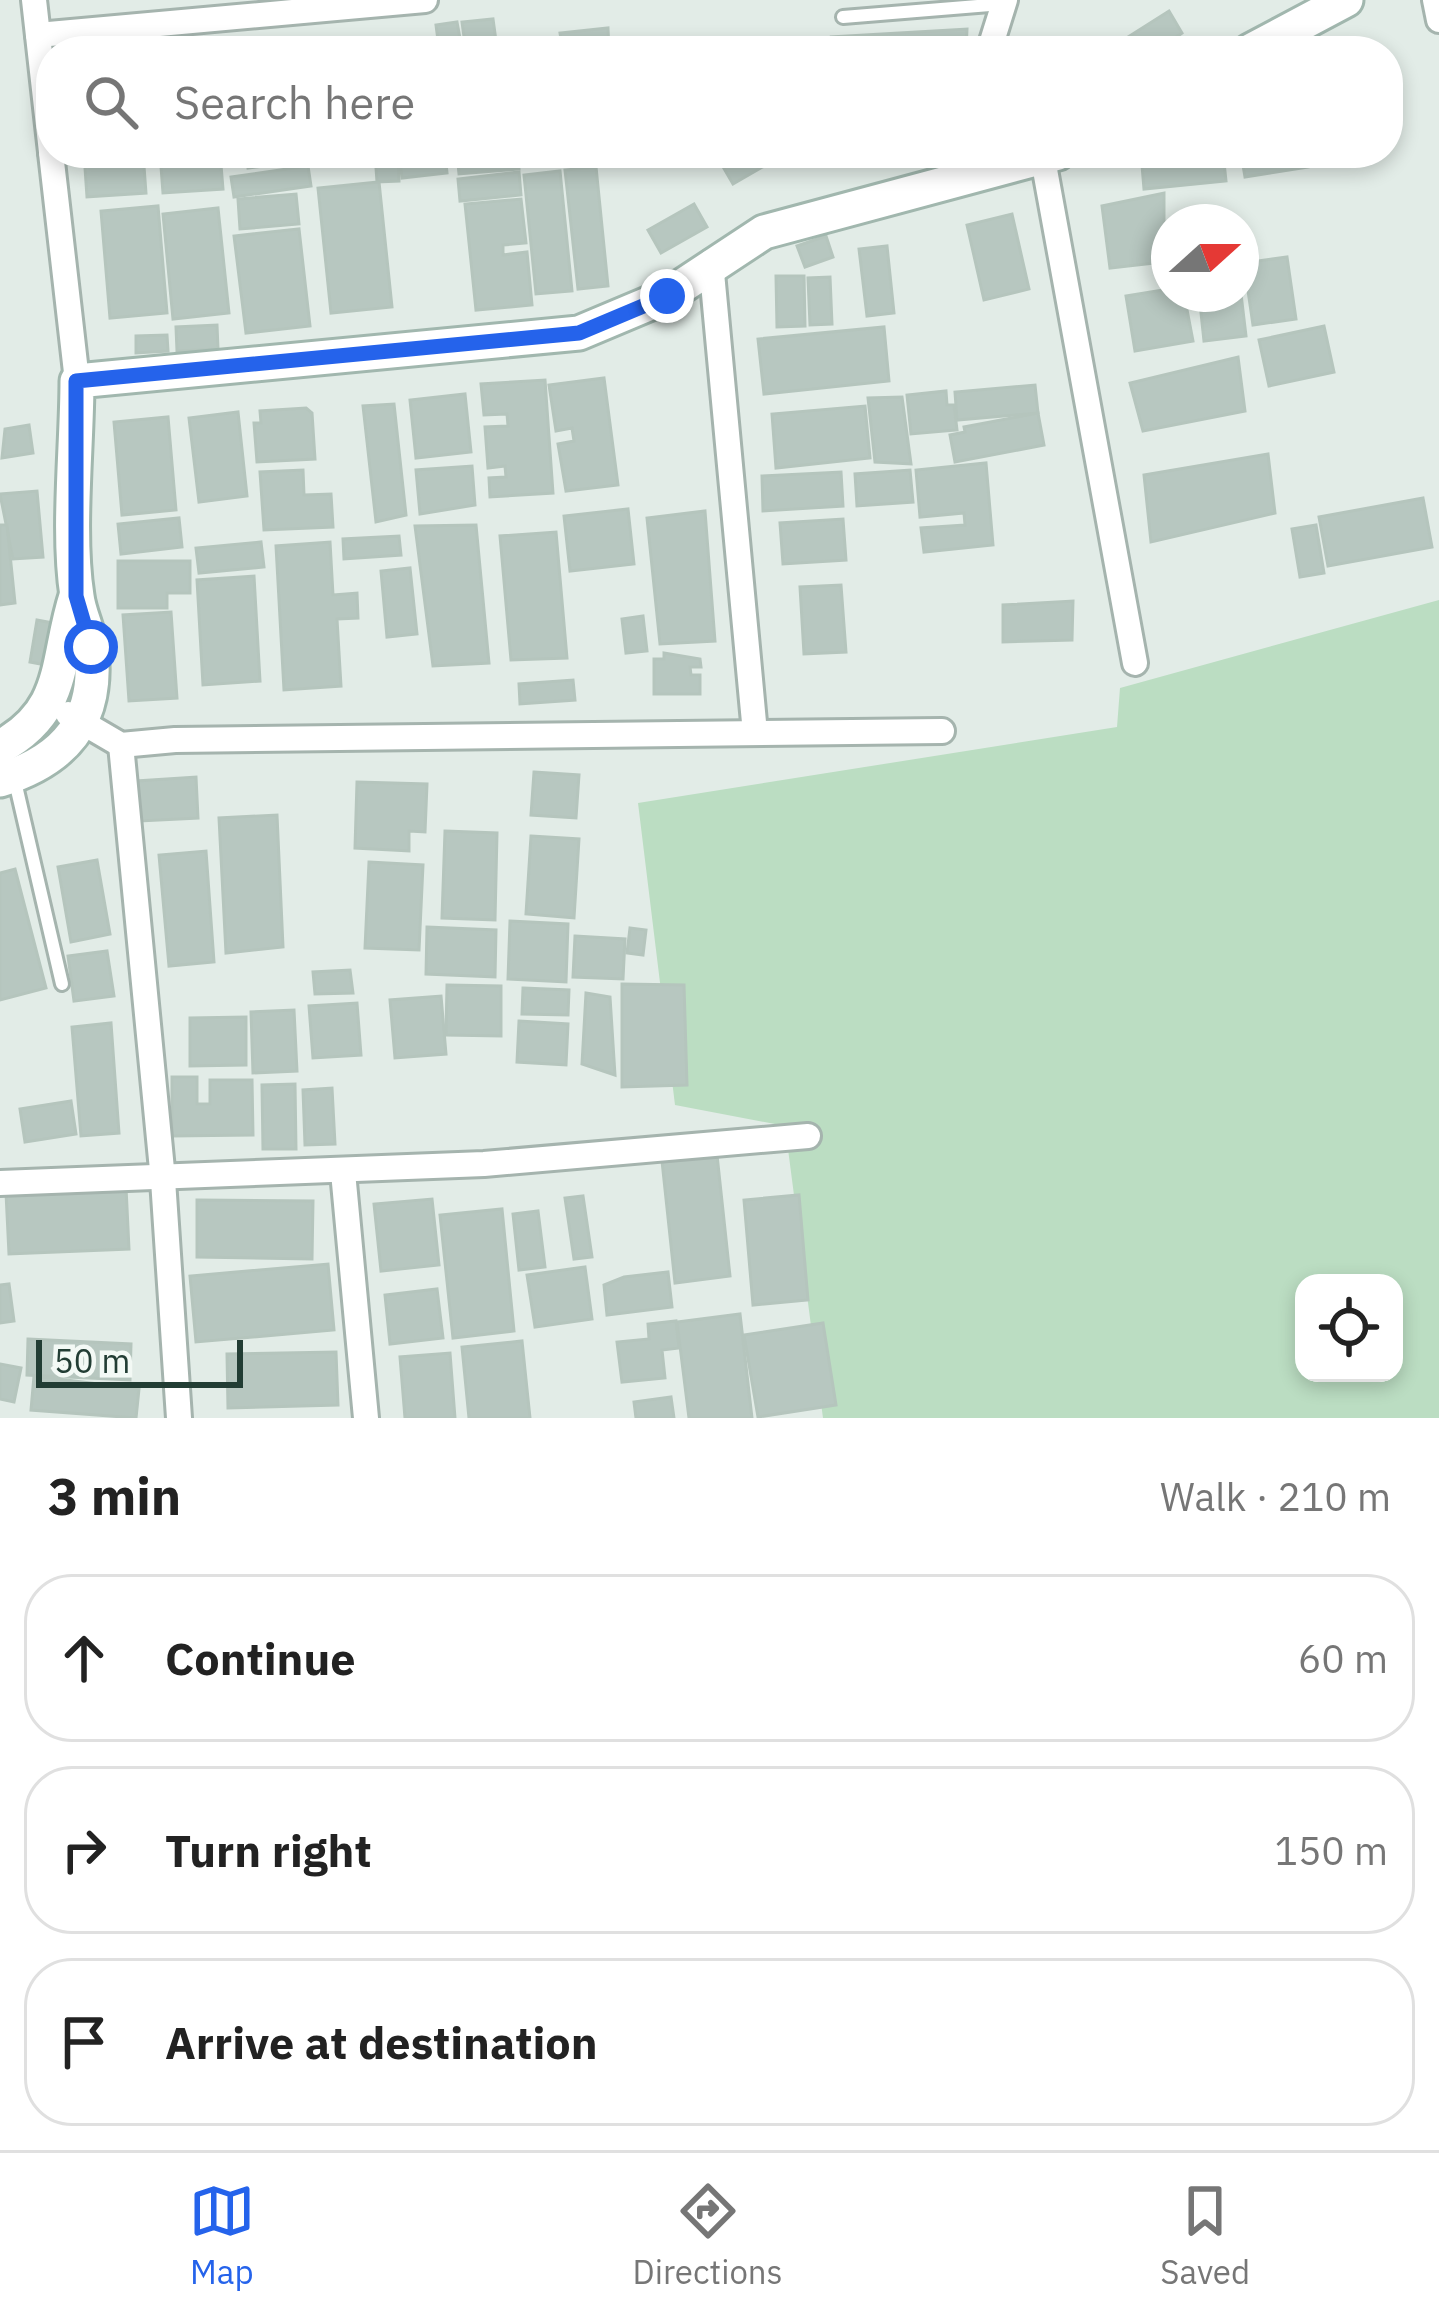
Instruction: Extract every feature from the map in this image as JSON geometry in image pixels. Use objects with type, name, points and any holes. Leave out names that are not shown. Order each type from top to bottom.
[{"type":"street","points":[[34,0],[38,34],[424,0]]},
{"type":"street","points":[[1278,36],[1346,0]]},
{"type":"street","points":[[1436,0],[1439,20]]},
{"type":"street","points":[[994,36],[1004,2]]},
{"type":"street","points":[[5,768],[51,703],[76,596],[76,381],[53,168]]},
{"type":"street","points":[[76,381],[579,333],[667,296],[711,262],[764,232],[967,168]]},
{"type":"street","points":[[1052,168],[1136,663]]},
{"type":"street","points":[[711,262],[755,733]]},
{"type":"street","points":[[5,768],[59,753],[81,723],[92,690],[91,647],[76,596]]},
{"type":"street","points":[[51,703],[121,745],[175,740],[942,731]]},
{"type":"street","points":[[121,745],[163,1180],[178,1418]]},
{"type":"street","points":[[0,1183],[343,1172],[808,1136]]},
{"type":"street","points":[[343,1172],[366,1418]]},
{"type":"lane","points":[[843,17],[1004,2]]},
{"type":"lane","points":[[5,768],[62,984]]},
{"type":"green space","points":[[1439,600],[1439,1418],[823,1418],[785,1126],[675,1105],[638,803],[1117,727],[1120,688]]},
{"type":"building","points":[[1169,11],[1182,33],[1178,36],[1130,36]]},
{"type":"building","points":[[493,19],[495,36],[464,36],[462,22]]},
{"type":"building","points":[[457,22],[460,36],[437,36],[436,25]]},
{"type":"building","points":[[608,28],[608,36],[560,36]]},
{"type":"building","points":[[967,29],[967,36],[848,36]]},
{"type":"building","points":[[85,168],[144,168],[146,193],[87,197]]},
{"type":"building","points":[[161,168],[221,168],[223,189],[163,193]]},
{"type":"building","points":[[308,168],[311,186],[234,197],[231,177]]},
{"type":"building","points":[[376,168],[399,168],[399,181],[377,182]]},
{"type":"building","points":[[401,168],[446,168],[447,173],[402,178]]},
{"type":"building","points":[[458,168],[519,168],[519,169],[459,174]]},
{"type":"building","points":[[596,168],[608,286],[578,289],[565,170]]},
{"type":"building","points":[[724,168],[761,168],[733,184]]},
{"type":"building","points":[[1142,168],[1225,168],[1226,181],[1144,189]]},
{"type":"building","points":[[1244,168],[1302,168],[1245,177]]},
{"type":"building","points":[[560,171],[572,291],[536,294],[524,175]]},
{"type":"building","points":[[519,172],[521,195],[460,201],[458,179]]},
{"type":"building","points":[[379,182],[392,307],[331,313],[318,188]]},
{"type":"building","points":[[1164,193],[1164,204],[1151,204],[1151,263],[1110,268],[1102,206]]},
{"type":"building","points":[[296,194],[299,224],[240,229],[238,199]]},
{"type":"building","points":[[521,199],[526,243],[503,245],[503,255],[527,252],[532,305],[476,310],[465,204]]},
{"type":"building","points":[[694,204],[707,227],[661,253],[648,230]]},
{"type":"building","points":[[158,206],[167,313],[110,318],[101,211]]},
{"type":"building","points":[[218,208],[229,313],[173,319],[163,214]]},
{"type":"building","points":[[1012,214],[1029,289],[984,300],[967,225]]},
{"type":"building","points":[[299,229],[310,326],[246,333],[234,236]]},
{"type":"building","points":[[826,236],[833,257],[805,267],[797,246]]},
{"type":"building","points":[[887,246],[894,313],[867,316],[859,249]]},
{"type":"building","points":[[1287,257],[1296,319],[1253,325],[1251,312],[1259,312],[1259,261]]},
{"type":"building","points":[[776,276],[804,276],[805,326],[777,327]]},
{"type":"building","points":[[830,277],[832,324],[810,325],[808,278]]},
{"type":"building","points":[[1151,292],[1151,312],[1187,312],[1193,341],[1135,351],[1126,296]]},
{"type":"building","points":[[1201,312],[1243,312],[1246,336],[1204,341]]},
{"type":"building","points":[[217,325],[218,349],[177,351],[176,327]]},
{"type":"building","points":[[1324,326],[1334,372],[1269,386],[1259,340]]},
{"type":"building","points":[[884,327],[889,381],[764,394],[758,339]]},
{"type":"building","points":[[167,335],[168,351],[136,353],[136,336]]},
{"type":"building","points":[[1238,357],[1245,411],[1143,431],[1130,383]]},
{"type":"building","points":[[604,378],[618,485],[566,491],[558,444],[574,441],[572,428],[556,431],[549,385]]},
{"type":"building","points":[[545,380],[553,493],[490,497],[489,478],[506,477],[505,466],[488,468],[485,427],[508,426],[507,414],[484,415],[481,384]]},
{"type":"building","points":[[1035,385],[1038,413],[957,420],[955,392]]},
{"type":"building","points":[[946,391],[947,405],[954,405],[957,430],[911,434],[907,395]]},
{"type":"building","points":[[465,394],[471,452],[416,458],[410,400]]},
{"type":"building","points":[[902,397],[911,464],[875,462],[868,398]]},
{"type":"building","points":[[394,404],[406,515],[376,522],[363,406]]},
{"type":"building","points":[[865,406],[870,458],[776,468],[772,414]]},
{"type":"building","points":[[306,408],[312,413],[315,459],[257,462],[254,423],[261,423],[260,411]]},
{"type":"building","points":[[238,412],[247,496],[199,502],[189,418]]},
{"type":"building","points":[[1038,413],[1044,445],[955,462],[950,435],[965,432],[964,427]]},
{"type":"building","points":[[168,417],[176,510],[122,515],[114,422]]},
{"type":"building","points":[[29,425],[33,453],[2,458],[5,429]]},
{"type":"building","points":[[1268,454],[1275,513],[1151,542],[1144,475]]},
{"type":"building","points":[[986,463],[993,545],[924,552],[921,528],[965,525],[964,513],[920,517],[916,470]]},
{"type":"building","points":[[472,466],[475,505],[420,514],[416,470]]},
{"type":"building","points":[[303,470],[304,495],[331,494],[333,527],[264,530],[260,472]]},
{"type":"building","points":[[910,470],[913,502],[857,506],[855,474]]},
{"type":"building","points":[[841,472],[843,506],[763,511],[762,476]]},
{"type":"building","points":[[37,491],[43,557],[13,559],[0,494]]},
{"type":"building","points":[[1423,498],[1432,547],[1328,566],[1319,517]]},
{"type":"building","points":[[628,509],[634,564],[570,571],[564,516]]},
{"type":"building","points":[[705,511],[715,641],[660,644],[647,518]]},
{"type":"building","points":[[179,518],[182,547],[121,554],[118,524]]},
{"type":"building","points":[[843,519],[846,560],[783,564],[780,523]]},
{"type":"building","points":[[0,525],[7,525],[15,603],[0,605]]},
{"type":"building","points":[[476,525],[489,663],[433,666],[415,526]]},
{"type":"building","points":[[1316,525],[1324,573],[1300,577],[1292,529]]},
{"type":"building","points":[[556,532],[567,658],[511,660],[500,536]]},
{"type":"building","points":[[399,536],[401,555],[344,559],[343,539]]},
{"type":"building","points":[[261,542],[264,567],[199,573],[196,548]]},
{"type":"building","points":[[330,542],[333,595],[357,593],[358,618],[337,619],[341,686],[284,690],[276,546]]},
{"type":"building","points":[[118,561],[190,561],[190,593],[167,593],[167,608],[118,608]]},
{"type":"building","points":[[410,568],[417,634],[387,637],[381,571]]},
{"type":"building","points":[[254,576],[260,681],[203,685],[197,580]]},
{"type":"building","points":[[841,585],[846,652],[804,654],[800,587]]},
{"type":"building","points":[[1073,601],[1072,640],[1003,642],[1003,605]]},
{"type":"building","points":[[171,612],[177,698],[129,701],[123,615]]},
{"type":"building","points":[[643,616],[647,651],[626,653],[622,619]]},
{"type":"building","points":[[37,620],[58,624],[51,666],[30,662]]},
{"type":"building","points":[[664,653],[700,659],[701,667],[690,667],[691,675],[700,675],[700,694],[654,694],[654,659],[664,659]]},
{"type":"building","points":[[573,680],[575,700],[520,704],[519,684]]},
{"type":"building","points":[[534,772],[579,775],[576,818],[531,815]]},
{"type":"building","points":[[196,777],[198,818],[140,821],[137,781]]},
{"type":"building","points":[[357,782],[427,784],[425,832],[409,831],[409,851],[355,848]]},
{"type":"building","points":[[277,815],[283,947],[226,953],[219,818]]},
{"type":"building","points":[[445,831],[497,833],[495,920],[442,918]]},
{"type":"building","points":[[531,836],[579,839],[574,918],[526,914]]},
{"type":"building","points":[[206,851],[214,962],[169,966],[159,855]]},
{"type":"building","points":[[97,860],[110,934],[71,942],[58,867]]},
{"type":"building","points":[[369,862],[423,865],[419,950],[365,948]]},
{"type":"building","points":[[15,869],[46,988],[0,1000],[0,873]]},
{"type":"building","points":[[510,921],[568,924],[566,982],[508,979]]},
{"type":"building","points":[[427,927],[496,930],[495,977],[426,974]]},
{"type":"building","points":[[630,928],[646,930],[643,955],[627,953]]},
{"type":"building","points":[[575,936],[625,939],[623,979],[573,977]]},
{"type":"building","points":[[107,951],[114,996],[74,1001],[68,956]]},
{"type":"building","points":[[350,970],[353,993],[315,994],[313,972]]},
{"type":"building","points":[[622,984],[684,985],[687,1085],[622,1087]]},
{"type":"building","points":[[447,985],[501,986],[501,1036],[446,1035]]},
{"type":"building","points":[[523,988],[569,990],[568,1015],[522,1014]]},
{"type":"building","points":[[586,993],[610,997],[615,1075],[582,1064]]},
{"type":"building","points":[[441,996],[446,1054],[395,1058],[390,1000]]},
{"type":"building","points":[[357,1003],[361,1055],[313,1058],[309,1006]]},
{"type":"building","points":[[294,1010],[297,1071],[253,1073],[251,1012]]},
{"type":"building","points":[[246,1017],[246,1065],[190,1066],[190,1018]]},
{"type":"building","points":[[519,1021],[568,1024],[566,1065],[517,1062]]},
{"type":"building","points":[[111,1023],[119,1133],[81,1136],[72,1027]]},
{"type":"building","points":[[172,1077],[197,1077],[197,1104],[210,1104],[210,1080],[252,1080],[253,1135],[172,1136]]},
{"type":"building","points":[[295,1084],[296,1149],[263,1149],[262,1085]]},
{"type":"building","points":[[332,1088],[335,1144],[305,1145],[303,1090]]},
{"type":"building","points":[[71,1101],[76,1134],[25,1142],[20,1109]]},
{"type":"building","points":[[717,1155],[730,1276],[675,1283],[662,1161]]},
{"type":"building","points":[[126,1187],[129,1249],[9,1254],[6,1193]]},
{"type":"building","points":[[799,1195],[808,1300],[753,1305],[744,1200]]},
{"type":"building","points":[[583,1196],[592,1257],[574,1259],[565,1198]]},
{"type":"building","points":[[432,1199],[439,1265],[381,1271],[374,1204]]},
{"type":"building","points":[[197,1200],[313,1201],[312,1259],[197,1257]]},
{"type":"building","points":[[502,1209],[514,1331],[453,1338],[440,1215]]},
{"type":"building","points":[[538,1211],[545,1267],[519,1270],[513,1214]]},
{"type":"building","points":[[328,1264],[334,1330],[196,1342],[190,1276]]},
{"type":"building","points":[[585,1267],[592,1319],[535,1327],[527,1275]]},
{"type":"building","points":[[668,1272],[672,1307],[607,1315],[604,1285],[624,1277]]},
{"type":"building","points":[[9,1284],[14,1321],[0,1323],[0,1285]]},
{"type":"building","points":[[437,1289],[443,1338],[390,1344],[385,1295]]},
{"type":"building","points":[[740,1314],[752,1418],[689,1418],[677,1322]]},
{"type":"building","points":[[676,1321],[679,1348],[662,1350],[665,1378],[622,1382],[617,1342],[649,1339],[648,1324]]},
{"type":"building","points":[[823,1323],[836,1405],[758,1417],[744,1335]]},
{"type":"building","points":[[28,1339],[131,1344],[130,1380],[27,1375]]},
{"type":"building","points":[[522,1341],[530,1418],[469,1418],[462,1347]]},
{"type":"building","points":[[336,1352],[338,1405],[228,1408],[227,1354]]},
{"type":"building","points":[[450,1353],[455,1418],[405,1418],[400,1357]]},
{"type":"building","points":[[0,1364],[21,1368],[14,1402],[0,1399]]},
{"type":"building","points":[[34,1376],[139,1389],[136,1418],[31,1410]]},
{"type":"building","points":[[671,1397],[674,1418],[636,1418],[634,1402]]},
{"type":"route","points":[[91,647],[76,596],[76,381],[579,333],[622,319],[667,296]]}]
